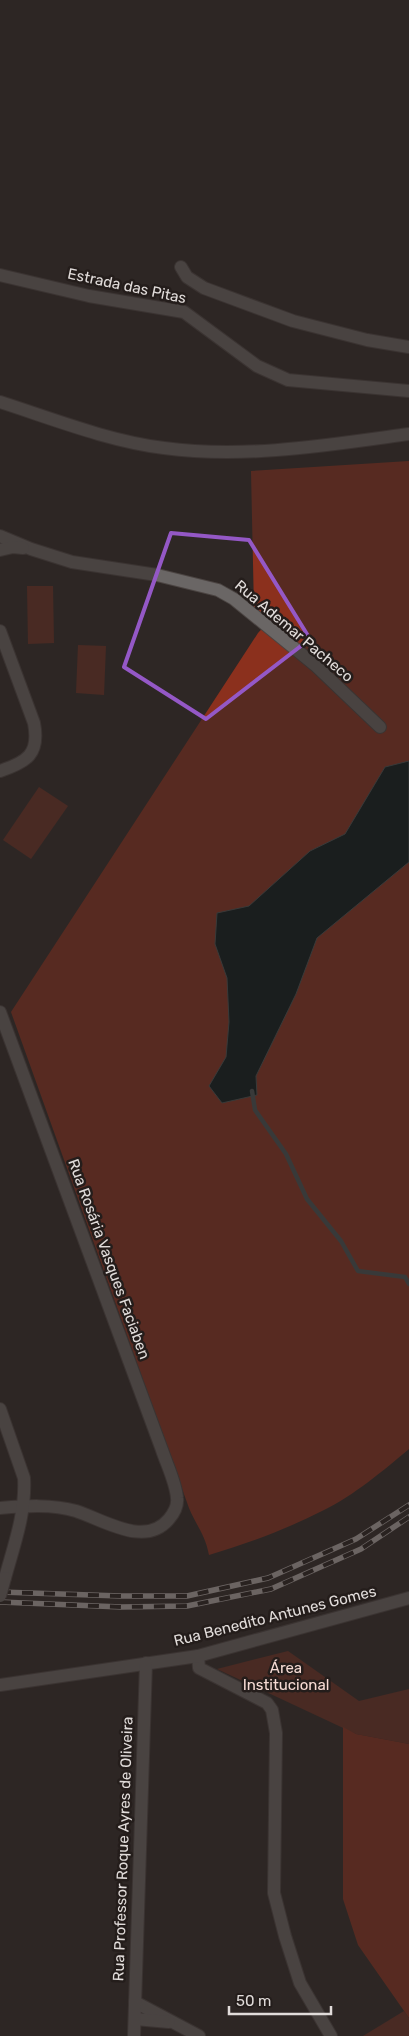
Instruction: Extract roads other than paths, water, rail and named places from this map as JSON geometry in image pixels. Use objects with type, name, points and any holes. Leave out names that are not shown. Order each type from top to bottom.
[{"type":"street","points":[[181,267],[187,277],[204,288],[293,322],[367,340],[409,347]]},
{"type":"street","name":"Estrada das Pitas","points":[[0,275],[88,296],[184,312],[257,366],[288,380],[409,391]]},
{"type":"street","points":[[0,402],[120,439],[163,448],[220,453],[336,443],[409,434]]},
{"type":"street","points":[[336,443],[409,441]]},
{"type":"street","name":"Rua Ademar Pacheco","points":[[0,536],[31,549],[72,562],[157,575],[218,590],[234,599],[315,666],[380,727]]},
{"type":"street","name":"Rua Ademar Pacheco","points":[[0,550],[12,547],[31,549]]},
{"type":"street","points":[[0,631],[34,723],[37,738],[29,757],[16,766],[0,771]]},
{"type":"street","name":"Rua Rosária Vasques Faciaben","points":[[0,1012],[162,1450],[177,1499],[175,1510],[170,1518],[163,1526],[151,1532],[136,1531],[76,1511],[52,1507],[24,1506]]},
{"type":"street","points":[[0,1410],[24,1478],[24,1506],[0,1596]]},
{"type":"street","points":[[0,1508],[24,1506]]},
{"type":"street","name":"Rua Benedito Antunes Gomes","points":[[0,1684],[198,1656],[409,1598]]},
{"type":"street","points":[[198,1656],[199,1668],[267,1703],[272,1710],[276,1733],[274,1893],[300,1983],[331,2036]]},
{"type":"street","name":"Rua Professor Roque Ayres de Oliveira","points":[[134,2036],[146,1663]]},
{"type":"street","points":[[135,2002],[199,2036]]},
{"type":"street","points":[[134,2019],[175,2023]]},
{"type":"waterway","points":[[252,1091],[255,1110],[286,1154],[307,1199],[341,1241],[358,1271],[405,1277],[409,1284]]},
{"type":"railway","points":[[0,1592],[187,1596],[268,1578],[356,1539],[409,1505]]},
{"type":"railway","points":[[0,1602],[121,1607],[187,1606],[271,1589],[361,1549],[409,1517]]},
{"type":"park label","name":"Área Institucional","points":[[286,1676]]}]
